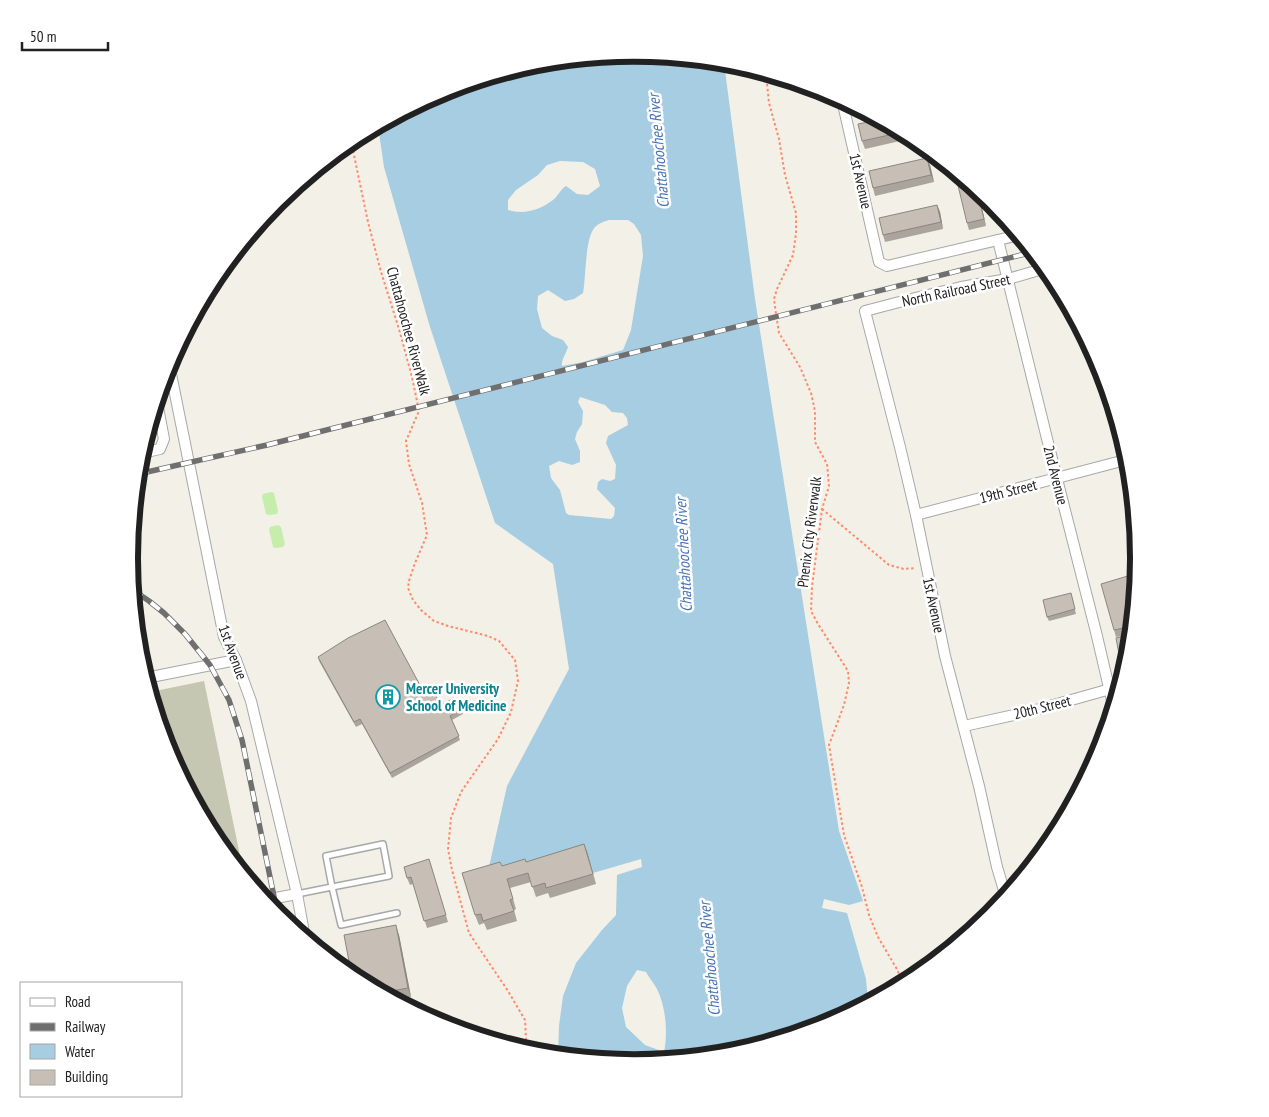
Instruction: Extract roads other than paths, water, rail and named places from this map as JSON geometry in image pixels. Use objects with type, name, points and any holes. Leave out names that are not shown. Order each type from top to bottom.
[{"type":"street","name":"1st Avenue","points":[[844,109],[879,262],[887,266],[998,240]]},
{"type":"street","points":[[998,240],[1012,237]]},
{"type":"street","name":"2nd Avenue","points":[[998,240],[1111,697]]},
{"type":"street","name":"North Railroad Street","points":[[865,311],[962,287],[1008,279],[1038,270]]},
{"type":"street","name":"1st Avenue","points":[[865,311],[916,515],[945,656],[1004,889]]},
{"type":"street","name":"1st Avenue","points":[[172,380],[224,637],[236,660],[251,700],[297,894],[303,927]]},
{"type":"street","points":[[150,451],[160,449],[164,440],[160,416]]},
{"type":"street","name":"19th Street","points":[[916,515],[1121,461]]},
{"type":"street","points":[[153,677],[236,660]]},
{"type":"street","name":"20th Street","points":[[964,726],[1114,688]]},
{"type":"street","points":[[274,898],[297,894]]},
{"type":"lane","points":[[297,894],[332,888],[390,876],[383,844],[326,856],[332,888],[341,925],[398,912]]},
{"type":"water","name":"Chattahoochee River","points":[[634,62],[725,71],[755,299],[839,831],[863,901],[849,905],[824,899],[822,908],[847,913],[866,979],[867,996],[824,1017],[794,1028],[763,1038],[731,1045],[667,1053],[634,1054],[558,1048],[563,996],[576,963],[616,915],[617,875],[642,867],[641,859],[593,873],[588,854],[487,876],[507,786],[569,669],[553,564],[495,523],[430,327],[384,167],[379,133],[445,100],[506,79],[570,67]],"holes":[[[560,161],[583,162],[595,169],[600,186],[588,195],[577,194],[566,186],[553,200],[537,209],[526,212],[508,210],[508,200],[516,190],[538,175],[547,165]],[[609,220],[628,220],[634,224],[641,235],[643,256],[631,330],[623,350],[562,366],[568,347],[563,340],[552,336],[542,328],[537,309],[538,296],[548,290],[565,301],[574,299],[583,293],[590,236],[596,226]],[[580,397],[605,405],[612,412],[623,413],[627,418],[628,425],[608,436],[606,443],[616,465],[615,479],[610,481],[602,479],[598,482],[597,489],[615,508],[614,516],[611,519],[569,515],[566,513],[560,490],[551,478],[549,466],[559,461],[572,465],[580,462],[580,451],[575,439],[582,424],[583,411],[578,402]],[[637,970],[646,972],[660,996],[665,1020],[666,1037],[664,1052],[645,1045],[626,1027],[622,1008],[627,986]]]},
{"type":"railway","points":[[146,472],[267,445],[1025,254]]},
{"type":"railway","points":[[140,595],[164,613],[185,634],[210,665],[229,700],[242,740],[275,899]]},
{"type":"place","name":"Mercer University School of Medicine","points":[[388,697]]}]
